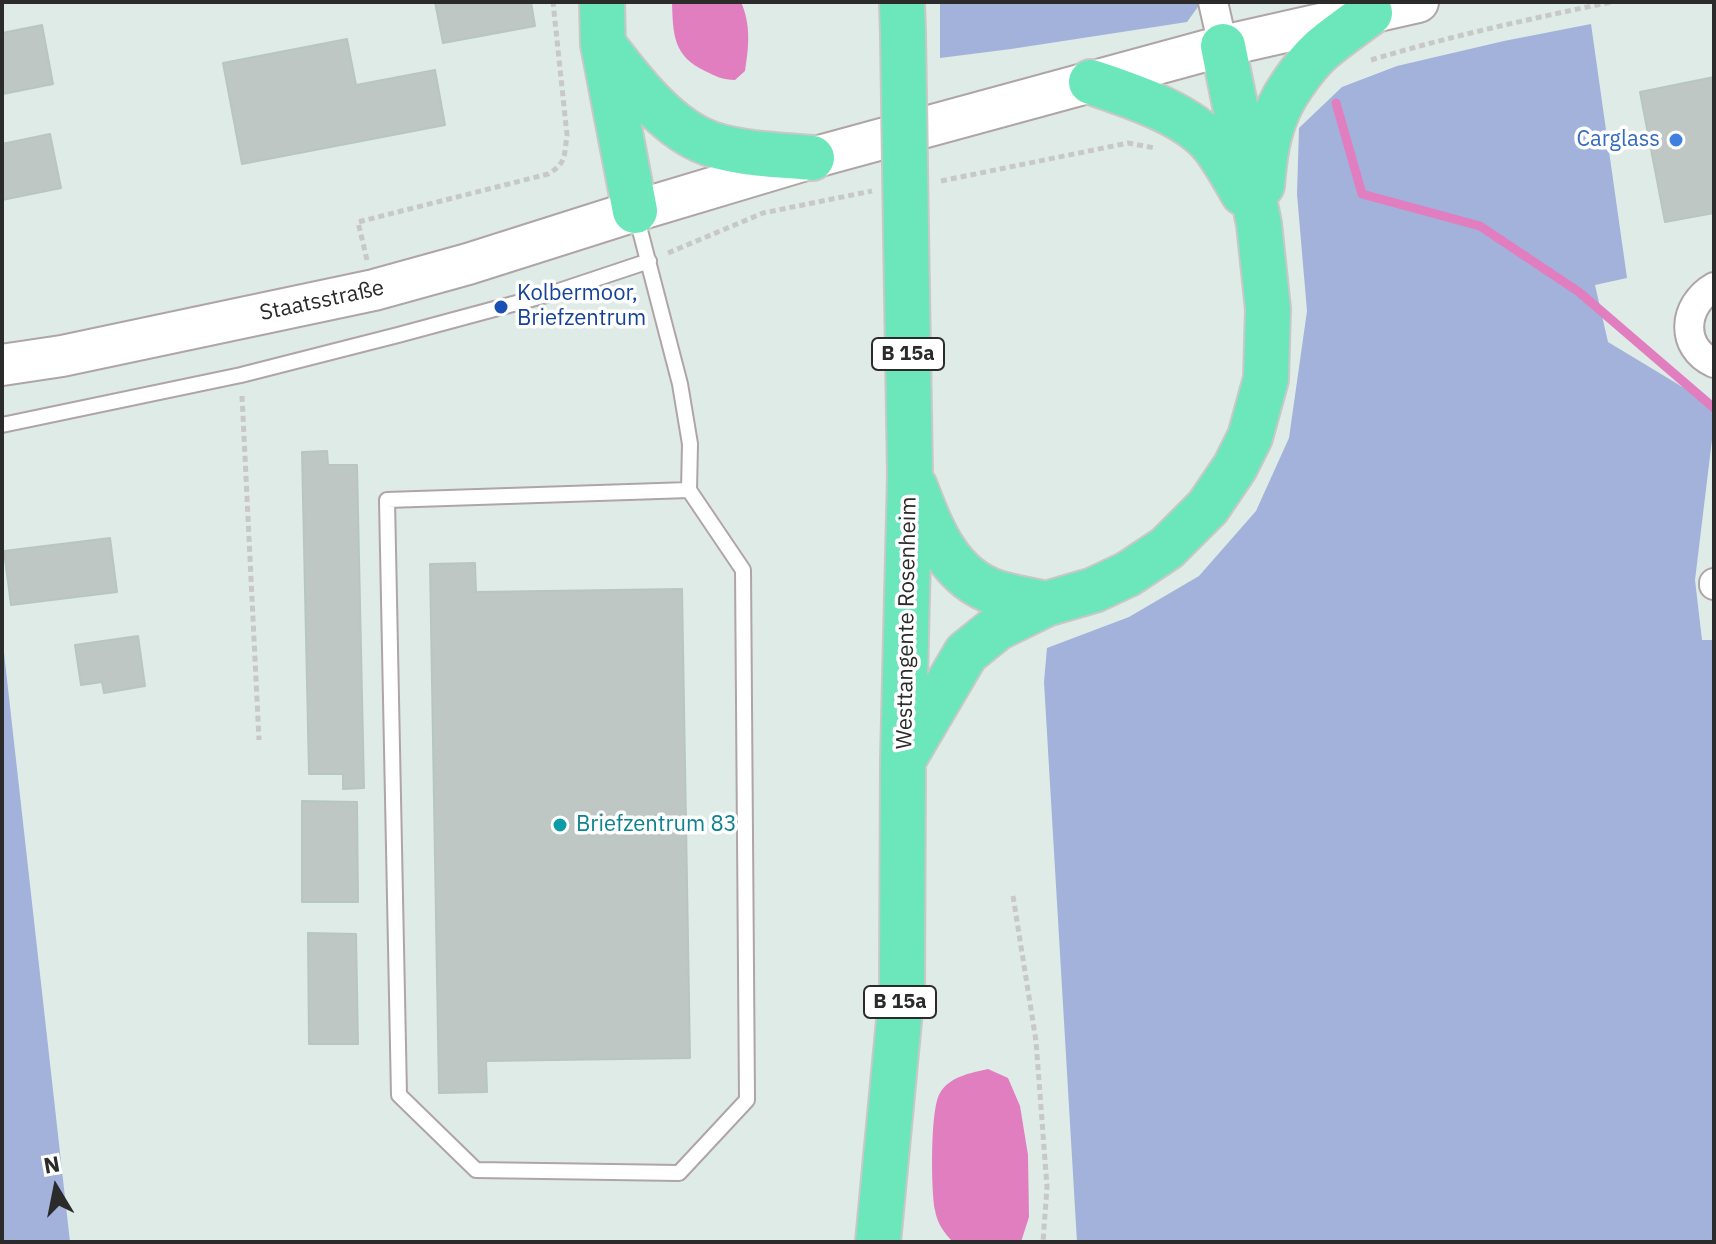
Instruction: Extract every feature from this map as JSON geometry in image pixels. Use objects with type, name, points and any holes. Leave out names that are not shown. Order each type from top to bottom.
[{"type":"highway","points":[[1259,224],[1267,140],[1276,111],[1305,66],[1370,13]]},
{"type":"highway","name":"Westtangente Rosenheim","points":[[878,1242],[902,989],[903,760],[910,475],[902,18]]},
{"type":"highway","points":[[602,23],[630,78],[680,128],[702,141],[744,150],[812,158]]},
{"type":"highway","points":[[602,23],[635,211]]},
{"type":"highway","points":[[903,760],[966,653],[997,628],[1046,604],[1094,590],[1128,574],[1167,548],[1208,507],[1235,467],[1250,437],[1266,379],[1268,309],[1259,224],[1223,46]]},
{"type":"highway","points":[[1091,82],[1161,108],[1198,130],[1213,144],[1259,224]]},
{"type":"highway","points":[[910,475],[931,528],[951,561],[969,578],[994,592],[1046,604]]},
{"type":"main road","name":"Staatsstraße","points":[[2,365],[62,356],[374,290],[812,158],[1223,46],[1418,2]]},
{"type":"street","points":[[1213,2],[1223,46]]},
{"type":"street","points":[[1714,287],[1696,303],[1689,327],[1698,351],[1714,363]]},
{"type":"lane","points":[[635,211],[680,384],[690,444],[689,490],[743,570],[747,1100],[679,1173],[476,1170],[399,1095],[387,500],[689,490]]},
{"type":"lane","points":[[2,425],[241,375],[550,294],[649,261]]},
{"type":"path","points":[[374,290],[358,222],[548,174],[559,167],[567,135],[553,2]]},
{"type":"path","points":[[1366,61],[1511,23],[1611,2]]},
{"type":"path","points":[[241,375],[259,740]]},
{"type":"path","points":[[1013,896],[1036,1041],[1047,1187],[1043,1242]]},
{"type":"shaded area","points":[[672,2],[741,2],[748,36],[745,71],[735,80],[727,79],[705,71],[686,58],[674,34]]},
{"type":"shaded area","points":[[940,2],[1200,4],[1187,22],[940,58]]},
{"type":"shaded area","points":[[1591,24],[1627,278],[1595,285],[1608,342],[1714,406],[1695,580],[1702,640],[1714,640],[1714,1242],[1077,1242],[1044,682],[1047,648],[1129,617],[1199,576],[1256,511],[1289,438],[1307,311],[1297,194],[1299,128],[1342,87],[1397,66]]},
{"type":"shaded area","points":[[2,635],[70,1242],[2,1242]]},
{"type":"shaded area","points":[[988,1069],[1008,1078],[1020,1106],[1028,1155],[1029,1217],[1021,1242],[953,1242],[936,1215],[932,1150],[934,1115],[944,1087],[961,1076]]},
{"type":"building","points":[[435,2],[531,2],[535,26],[443,43]]},
{"type":"building","points":[[42,25],[53,84],[3,94],[2,33]]},
{"type":"building","points":[[347,39],[356,85],[435,70],[445,125],[242,164],[223,63]]},
{"type":"building","points":[[1714,77],[1714,213],[1665,222],[1640,92]]},
{"type":"building","points":[[50,134],[61,188],[2,200],[2,144]]},
{"type":"building","points":[[327,451],[328,465],[357,465],[364,788],[343,789],[343,774],[309,774],[302,452]]},
{"type":"building","points":[[110,538],[117,592],[11,605],[4,551]]},
{"type":"building","name":"Briefzentrum 83","points":[[475,563],[476,592],[682,589],[690,1058],[486,1061],[487,1092],[439,1093],[430,564]]},
{"type":"building","points":[[138,636],[145,686],[104,693],[102,682],[81,685],[75,645]]},
{"type":"building","points":[[302,801],[357,802],[358,902],[302,902]]},
{"type":"building","points":[[308,933],[356,934],[358,1044],[309,1044]]},
{"type":"waterway","points":[[1336,103],[1362,194],[1480,226],[1579,292],[1714,408]]},
{"type":"place","name":"Carglass","points":[[1676,140]]},
{"type":"place","name":"Kolbermoor, Briefzentrum","points":[[501,307]]},
{"type":"place","name":"Briefzentrum 83","points":[[560,825]]}]
